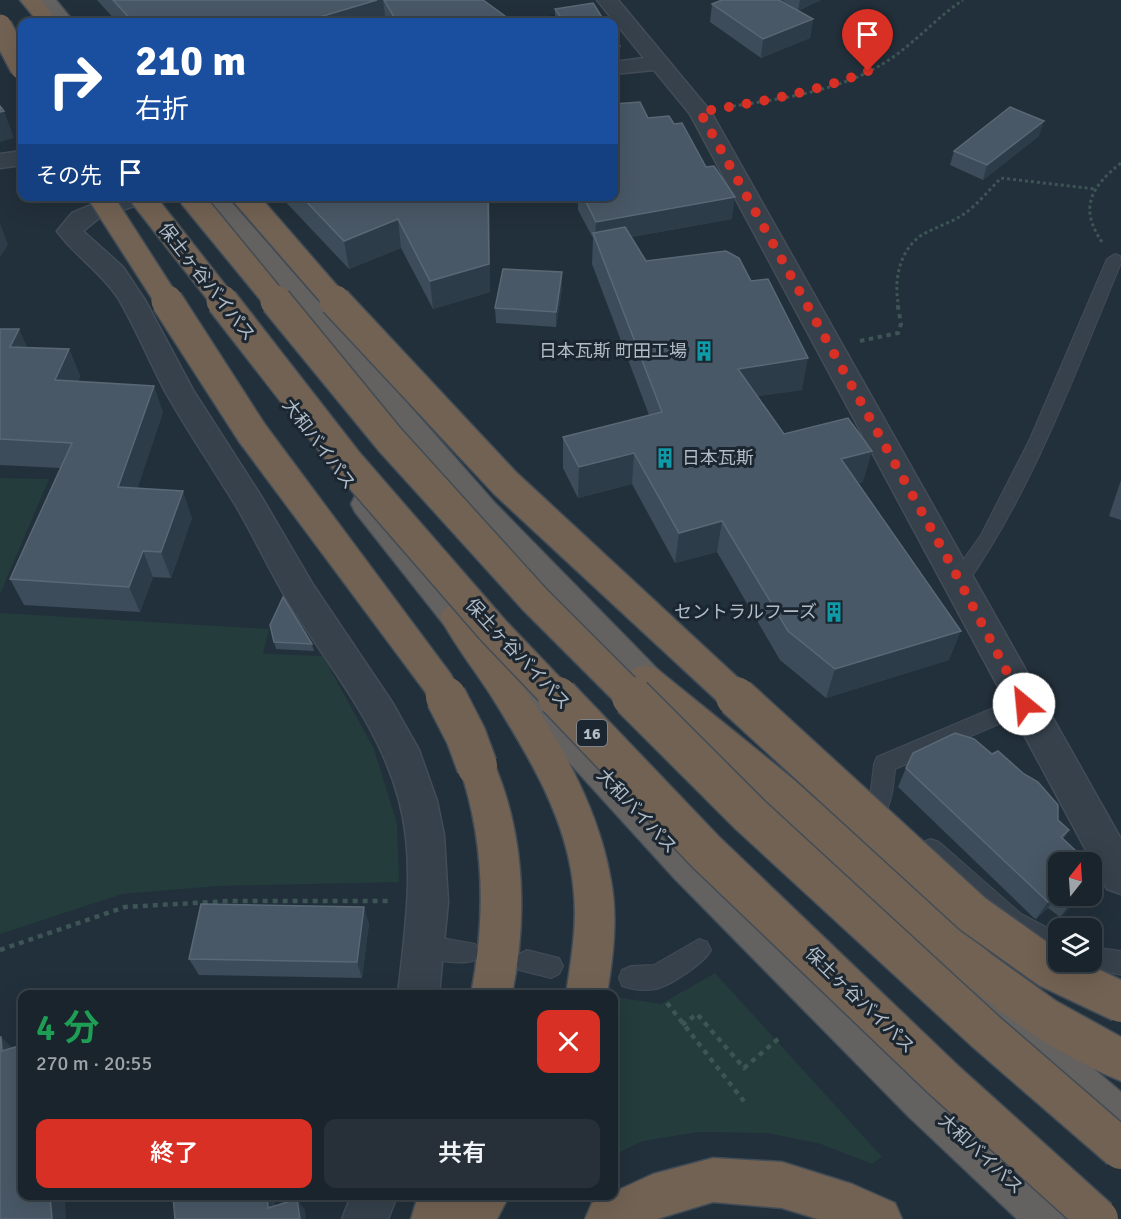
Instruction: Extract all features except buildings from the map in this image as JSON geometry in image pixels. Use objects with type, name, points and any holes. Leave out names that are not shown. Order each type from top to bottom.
[{"type":"highway","points":[[40,8],[57,18]]},
{"type":"highway","points":[[0,16],[18,40]]},
{"type":"highway","points":[[0,26],[18,59]]},
{"type":"highway","points":[[0,35],[18,60]]},
{"type":"highway","points":[[103,201],[252,433],[438,683],[466,736],[491,811],[498,863],[500,914],[492,990]]},
{"type":"highway","name":"大和バイパス","points":[[139,201],[349,484],[457,617],[697,874],[924,1102],[1051,1219]]},
{"type":"highway","name":"保土ヶ谷バイパス","points":[[139,201],[348,463],[494,631],[706,852],[944,1080],[1098,1219]]},
{"type":"highway","points":[[194,201],[390,440],[535,600],[750,815],[986,1032],[1121,1149]]},
{"type":"highway","points":[[216,201],[484,511],[645,679],[784,818],[998,1014],[1121,1120]]},
{"type":"highway","points":[[248,201],[428,404],[558,534],[973,914],[1048,968],[1121,1002]]},
{"type":"highway","points":[[457,617],[523,717],[560,786],[580,831],[592,881],[594,937],[587,990]]},
{"type":"highway","points":[[645,679],[780,790],[977,968],[1041,1016],[1121,1060]]},
{"type":"highway","points":[[608,1219],[653,1197],[713,1180],[782,1185],[867,1215]]},
{"type":"highway","points":[[434,1219],[440,1200]]},
{"type":"highway","points":[[470,1219],[483,1200]]},
{"type":"street","points":[[607,0],[700,112],[959,580],[1024,704],[1121,876]]},
{"type":"street","points":[[618,68],[660,63]]},
{"type":"street","points":[[0,161],[18,159]]},
{"type":"street","points":[[125,201],[77,220],[70,231],[77,241],[101,259],[114,273],[132,300],[180,392],[250,504],[300,592],[358,677],[396,741],[418,801],[425,835],[428,902],[420,990]]},
{"type":"street","points":[[365,1219],[372,1200]]},
{"type":"lane","points":[[959,580],[988,539],[1039,439],[1115,259]]},
{"type":"lane","points":[[855,825],[880,803],[885,764],[1024,704]]},
{"type":"lane","points":[[880,803],[1013,922],[1048,941]]},
{"type":"lane","points":[[425,946],[467,952]]},
{"type":"lane","points":[[631,978],[657,977],[699,950]]},
{"type":"lane","points":[[1102,960],[1121,963]]},
{"type":"lane","points":[[527,962],[551,966]]},
{"type":"path","points":[[700,112],[789,96],[837,84],[868,71],[894,57],[943,12],[963,0]]},
{"type":"path","points":[[1115,259],[1095,233],[1090,213],[1092,194],[1099,182],[1121,163]]},
{"type":"path","points":[[830,348],[898,333],[902,324],[895,285],[900,266],[910,246],[920,236],[963,214],[1001,178],[1095,189]]},
{"type":"path","points":[[0,950],[124,908],[229,901],[428,902]]},
{"type":"path","points":[[657,977],[668,1006],[746,1104]]},
{"type":"path","points":[[682,1025],[697,1014],[744,1068],[778,1039]]},
{"type":"green space","points":[[0,478],[49,479],[0,594]]},
{"type":"green space","points":[[0,613],[269,629],[263,654],[323,656],[374,749],[397,824],[399,882],[216,886],[122,894],[0,934]]},
{"type":"green space","points":[[715,973],[882,1157],[872,1164],[821,1144],[768,1133],[699,1132],[643,1141],[618,1153],[618,998],[661,1004]]},
{"type":"waterway","points":[[544,18],[568,14]]},
{"type":"place","name":"日本瓦斯 町田工場","points":[[704,351]]},
{"type":"place","name":"日本瓦斯","points":[[665,458]]},
{"type":"place","name":"セントラルフーズ","points":[[834,612]]},
{"type":"route","points":[[868,71],[837,84],[789,96],[700,112],[949,561],[1024,704]]}]
